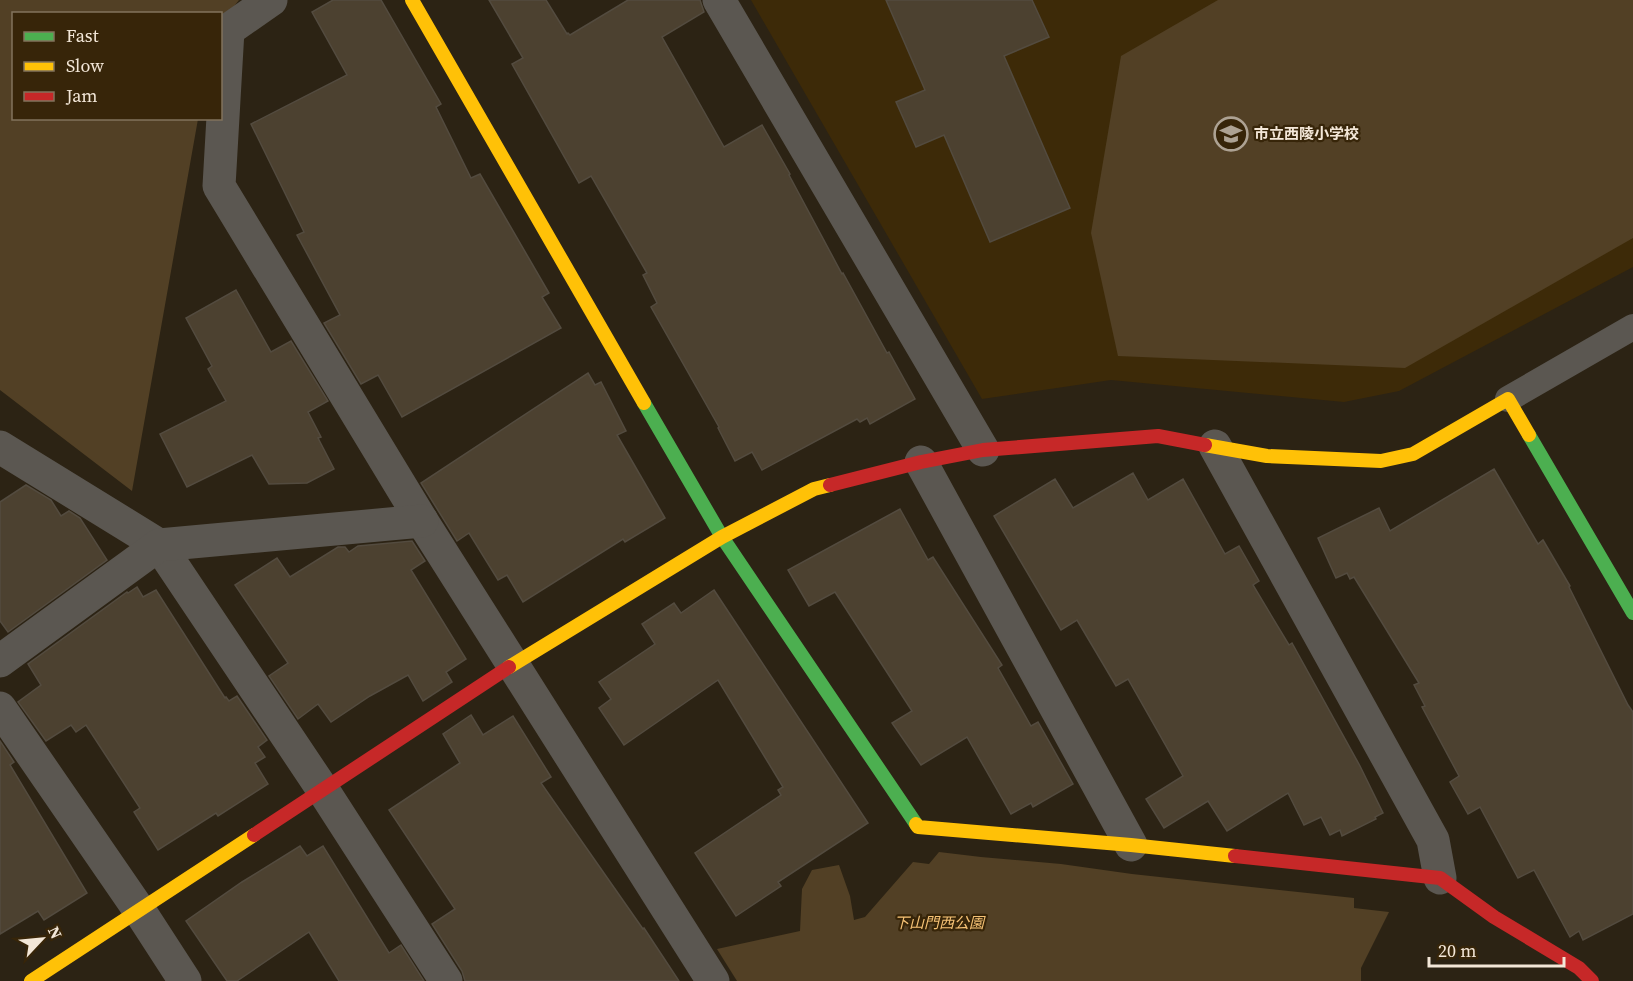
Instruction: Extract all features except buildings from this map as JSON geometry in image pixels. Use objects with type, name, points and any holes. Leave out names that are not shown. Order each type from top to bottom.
[{"type":"street","points":[[271,0],[228,30],[219,186],[422,521],[713,981]]},
{"type":"street","points":[[412,0],[722,537],[918,827],[1131,845],[1440,879],[1494,917],[1579,968],[1592,981]]},
{"type":"street","points":[[719,0],[982,450]]},
{"type":"street","points":[[31,981],[513,664],[722,537],[814,489],[921,462],[982,450],[1158,436],[1267,456],[1381,462],[1413,454],[1508,399],[1633,612]]},
{"type":"street","points":[[1215,446],[1433,840],[1440,879]]},
{"type":"street","points":[[0,447],[159,545],[446,981]]},
{"type":"street","points":[[921,462],[1131,845]]},
{"type":"street","points":[[0,661],[159,545],[422,521]]},
{"type":"street","points":[[0,708],[185,981]]},
{"type":"lane","points":[[1508,399],[1633,327]]},
{"type":"shaded area","name":"市立西陵小学校","points":[[751,0],[1633,0],[1633,267],[1399,391],[1344,402],[1111,380],[982,399]]},
{"type":"green space","points":[[0,0],[239,0],[222,22],[222,12],[12,12],[12,120],[198,120],[132,491],[0,390]]},
{"type":"green space","name":"市立西陵小学校","points":[[1218,0],[1633,0],[1633,238],[1405,368],[1118,356],[1091,233],[1121,56]]},
{"type":"green space","name":"下山門西公園","points":[[939,852],[1354,898],[1354,908],[1389,912],[1361,968],[1361,981],[737,981],[717,949],[800,931],[802,889],[812,870],[839,865],[850,896],[854,920],[865,917],[913,862],[929,864]]},
{"type":"traffic: fast","points":[[644,403],[722,537],[916,824]]},
{"type":"traffic: fast","points":[[1529,435],[1633,613]]},
{"type":"traffic: slow","points":[[412,0],[644,403]]},
{"type":"traffic: slow","points":[[1205,445],[1267,456],[1381,461],[1413,454],[1508,399],[1529,435]]},
{"type":"traffic: slow","points":[[509,667],[722,537],[814,489],[830,485]]},
{"type":"traffic: slow","points":[[916,824],[918,827],[1235,856]]},
{"type":"traffic: slow","points":[[31,981],[254,835]]},
{"type":"traffic: jam","points":[[830,485],[921,462],[983,450],[1158,436],[1205,445]]},
{"type":"traffic: jam","points":[[254,835],[509,667]]},
{"type":"traffic: jam","points":[[1235,856],[1440,878],[1494,917],[1579,968],[1592,981]]},
{"type":"place","name":"市立西陵小学校","points":[[1231,134]]}]
